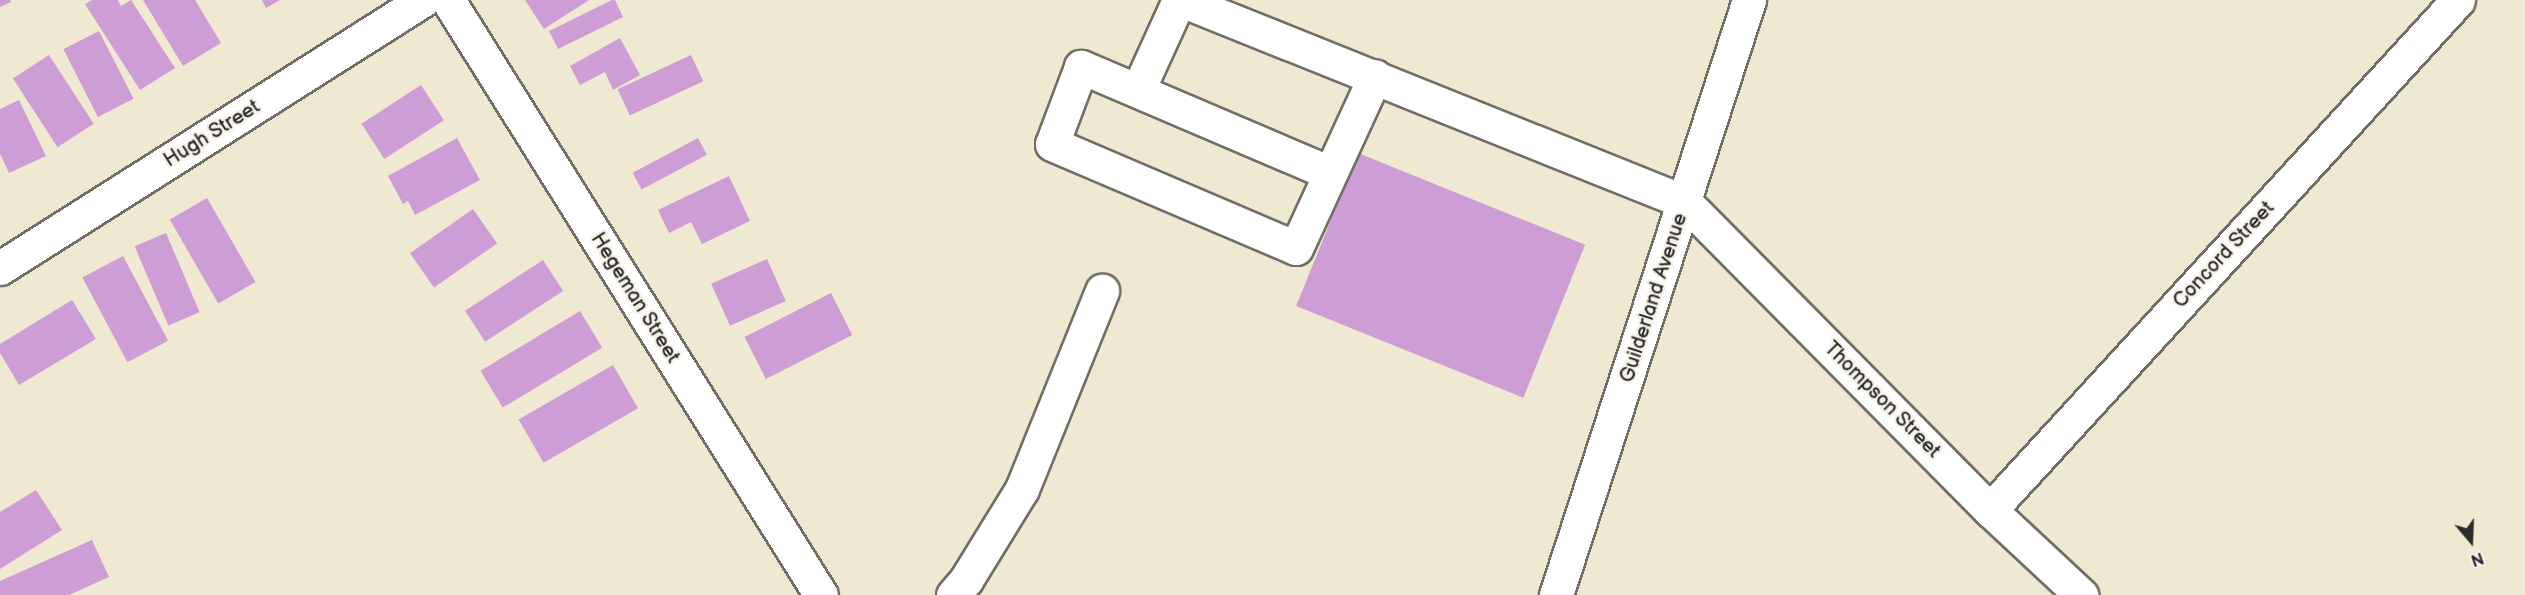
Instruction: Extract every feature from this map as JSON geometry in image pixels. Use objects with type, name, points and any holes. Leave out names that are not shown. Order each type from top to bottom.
[{"type":"street","name":"Hugh Street","points":[[0,268],[423,0]]},
{"type":"street","name":"Hegeman Street","points":[[448,0],[821,595]]},
{"type":"street","points":[[1138,90],[1180,0],[1375,76],[1685,202]]},
{"type":"street","name":"Guilderland Avenue","points":[[1556,595],[1749,0]]},
{"type":"street","name":"Concord Street","points":[[1990,510],[2458,0]]},
{"type":"street","points":[[1330,174],[1081,67],[1052,144],[1296,248],[1330,174],[1375,76]]},
{"type":"street","name":"Thompson Street","points":[[1685,202],[1990,510],[2081,595]]},
{"type":"street","points":[[952,595],[966,580],[1022,489],[1102,291]]},
{"type":"building","points":[[0,0],[10,0],[11,2],[0,7]]},
{"type":"building","points":[[92,0],[118,0],[121,6],[131,0],[175,68],[140,90],[85,4]]},
{"type":"building","points":[[143,0],[195,0],[221,43],[183,66]]},
{"type":"building","points":[[262,0],[280,0],[266,8]]},
{"type":"building","points":[[525,0],[589,0],[544,29]]},
{"type":"building","points":[[615,0],[623,17],[558,49],[549,31]]},
{"type":"building","points":[[99,31],[134,99],[98,117],[63,49]]},
{"type":"building","points":[[620,38],[640,75],[613,90],[605,72],[580,85],[570,66]]},
{"type":"building","points":[[49,55],[94,124],[58,147],[13,78]]},
{"type":"building","points":[[691,55],[703,81],[630,116],[618,89]]},
{"type":"building","points":[[421,85],[444,120],[384,159],[361,124]]},
{"type":"building","points":[[19,100],[46,156],[9,173],[0,154],[0,109]]},
{"type":"building","points":[[457,138],[480,180],[415,215],[408,201],[403,204],[388,176]]},
{"type":"building","points":[[698,138],[707,155],[642,190],[633,173]]},
{"type":"building","points":[[1358,153],[1585,245],[1523,398],[1296,306]]},
{"type":"building","points":[[729,176],[750,221],[702,244],[691,222],[669,233],[658,210]]},
{"type":"building","points":[[207,198],[256,282],[218,304],[170,220]]},
{"type":"building","points":[[473,209],[497,243],[434,288],[410,253]]},
{"type":"building","points":[[166,233],[200,312],[168,325],[135,246]]},
{"type":"building","points":[[123,256],[168,341],[127,362],[82,278]]},
{"type":"building","points":[[767,259],[786,301],[730,326],[711,284]]},
{"type":"building","points":[[543,260],[563,291],[485,342],[465,311]]},
{"type":"building","points":[[831,293],[852,335],[766,379],[745,337]]},
{"type":"building","points":[[72,300],[96,339],[19,385],[0,353],[0,344]]},
{"type":"building","points":[[580,311],[602,348],[503,408],[481,371]]},
{"type":"building","points":[[613,365],[638,408],[544,463],[519,420]]},
{"type":"building","points":[[36,490],[62,530],[0,569],[0,512]]},
{"type":"building","points":[[92,540],[109,577],[69,595],[0,595],[0,581]]}]
